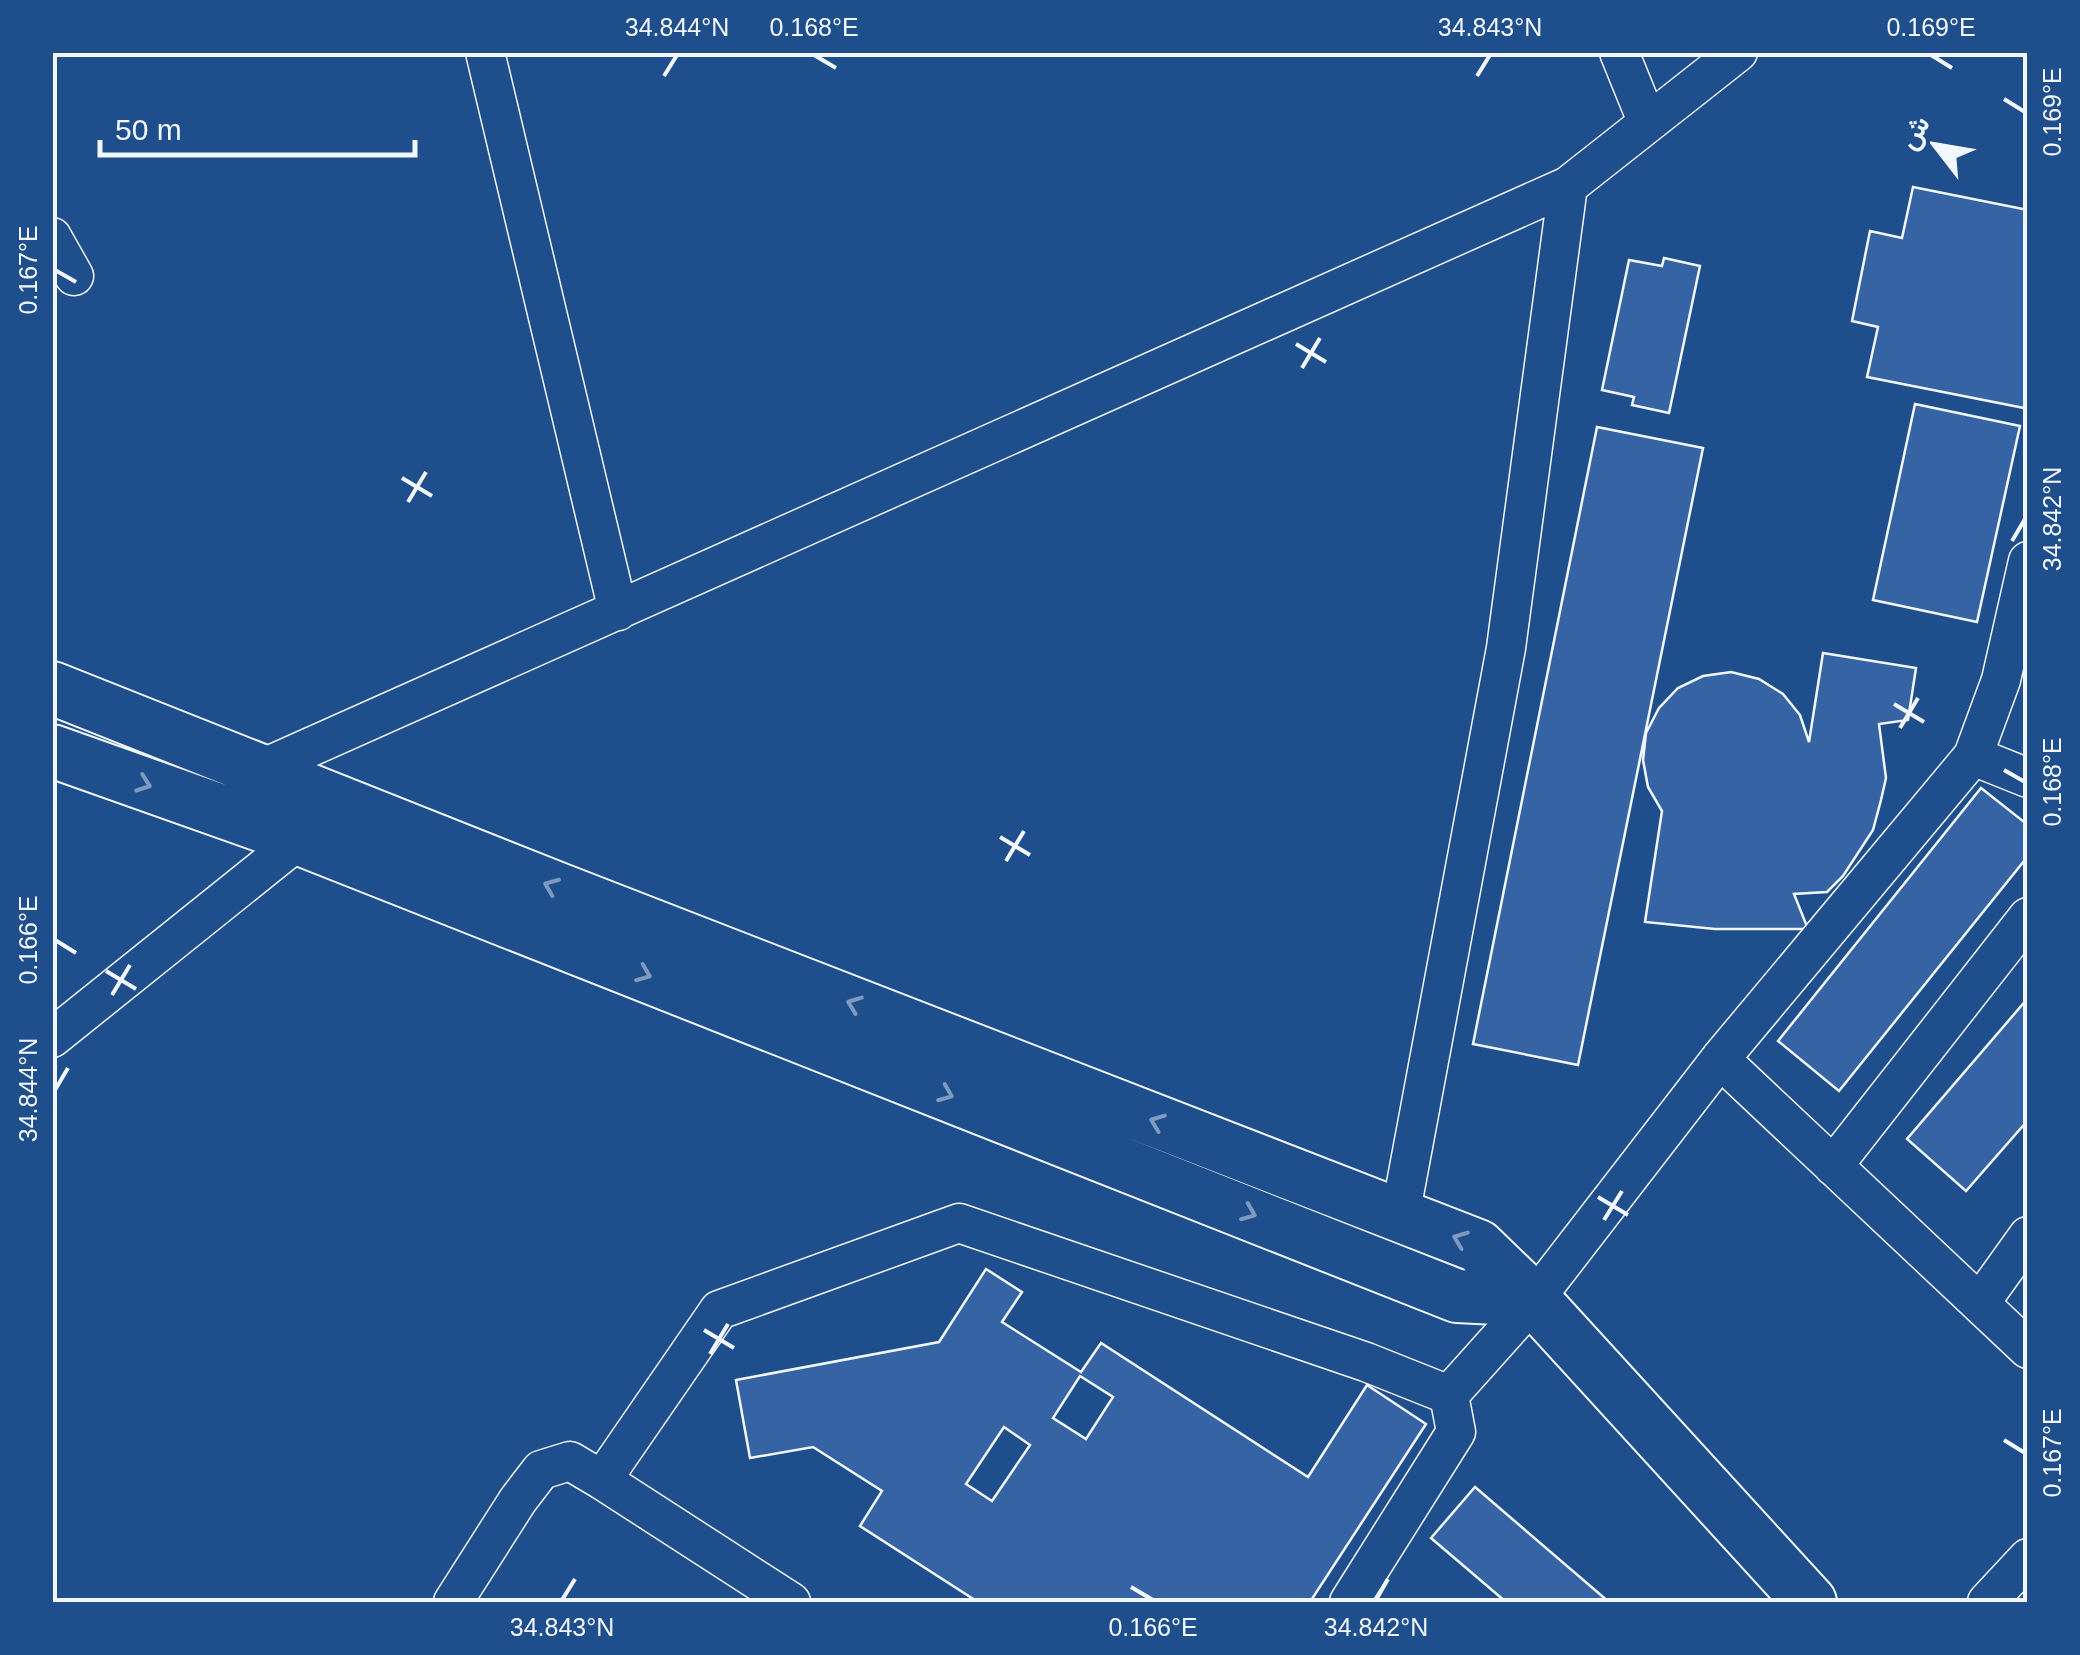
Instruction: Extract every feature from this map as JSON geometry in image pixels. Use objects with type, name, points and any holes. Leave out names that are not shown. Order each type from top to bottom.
[{"type":"main road","points":[[52,688],[1478,1246],[1534,1300],[1810,1602]]},
{"type":"main road","points":[[52,751],[300,839],[1457,1296],[1534,1300]]},
{"type":"street","points":[[468,52],[485,53],[618,611]]},
{"type":"street","points":[[1619,52],[1647,122]]},
{"type":"street","points":[[259,770],[1568,186],[1738,52]]},
{"type":"street","points":[[1400,1216],[1506,648],[1568,186]]},
{"type":"street","points":[[52,237],[74,276]]},
{"type":"street","points":[[1449,1395],[1534,1300],[1720,1059],[1973,756],[2001,680],[2028,560]]},
{"type":"street","points":[[1973,756],[2028,778]]},
{"type":"street","points":[[52,1038],[300,839]]},
{"type":"street","points":[[1834,1166],[2028,918]]},
{"type":"street","points":[[1720,1059],[2028,1348]]},
{"type":"street","points":[[602,1480],[718,1310],[960,1223],[1366,1362],[1449,1395]]},
{"type":"street","points":[[1980,1303],[2028,1236]]},
{"type":"street","points":[[1349,1602],[1456,1432],[1449,1395]]},
{"type":"street","points":[[453,1602],[540,1470],[570,1461],[790,1602]]},
{"type":"street","points":[[1987,1602],[2028,1558]]},
{"type":"building","points":[[1913,187],[2028,210],[2028,392],[2024,408],[1867,377],[1878,327],[1852,321],[1870,231],[1902,238]]},
{"type":"building","points":[[1664,258],[1700,266],[1669,413],[1632,405],[1634,397],[1602,390],[1629,260],[1662,266]]},
{"type":"building","points":[[1915,404],[2020,426],[1977,622],[1873,600]]},
{"type":"building","points":[[1597,427],[1703,448],[1578,1065],[1473,1044]]},
{"type":"building","points":[[1823,653],[1916,668],[1908,720],[1879,724],[1886,778],[1873,830],[1843,876],[1827,892],[1794,894],[1808,929],[1715,929],[1645,922],[1662,811],[1648,787],[1643,760],[1646,733],[1659,708],[1678,688],[1703,676],[1731,672],[1759,679],[1783,694],[1800,715],[1809,742]]},
{"type":"building","points":[[1981,788],[2028,825],[2028,856],[1839,1091],[1778,1041]]},
{"type":"building","points":[[2028,998],[2028,1120],[1966,1191],[1907,1139]]},
{"type":"building","points":[[986,1269],[1022,1292],[1002,1322],[1081,1372],[1101,1343],[1308,1477],[1367,1385],[1426,1424],[1310,1602],[978,1602],[860,1526],[882,1491],[813,1447],[750,1458],[736,1380],[939,1342]],"holes":[[[1080,1376],[1113,1397],[1086,1439],[1053,1418]],[[1004,1427],[1030,1445],[992,1501],[966,1484]]]},
{"type":"building","points":[[1475,1487],[1609,1602],[1506,1602],[1431,1538]]}]
